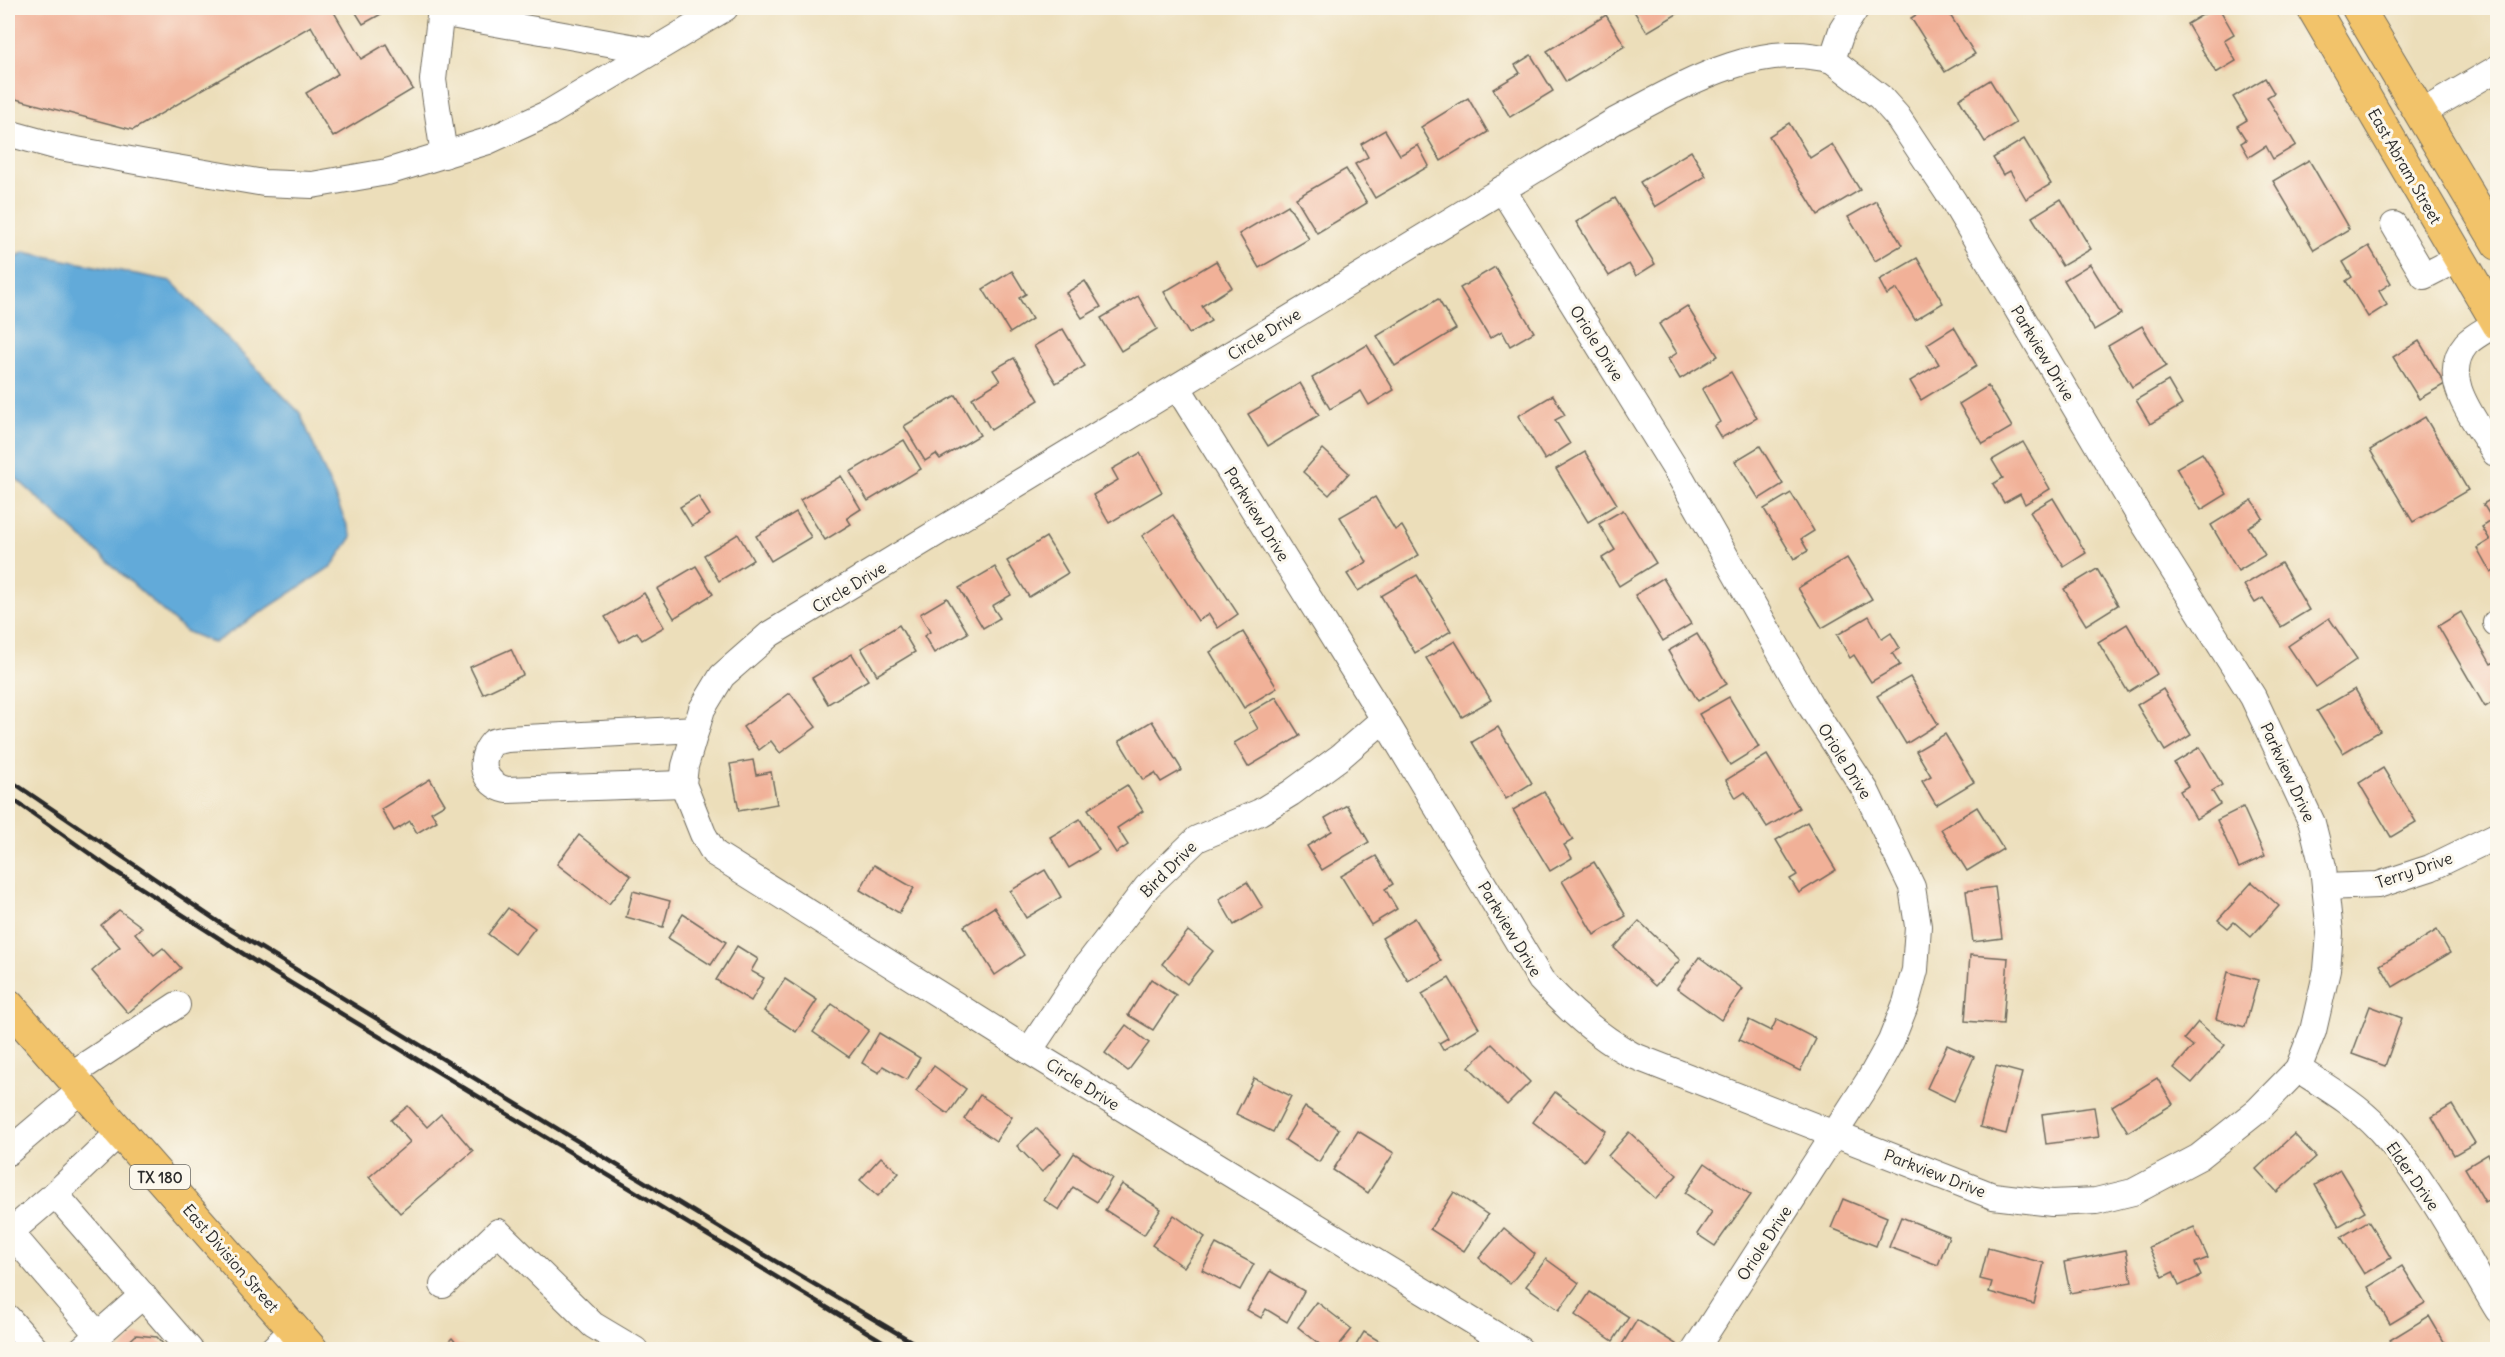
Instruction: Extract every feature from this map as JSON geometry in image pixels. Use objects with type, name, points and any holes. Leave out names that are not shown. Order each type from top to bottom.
[{"type":"main road","name":"East Abram Street","points":[[2313,8],[2497,323]]},
{"type":"main road","points":[[2358,8],[2496,238]]},
{"type":"main road","name":"East Division Street","points":[[8,1005],[120,1132],[293,1343]]},
{"type":"street","points":[[8,133],[66,148],[264,183],[312,185],[387,172],[488,141],[549,113],[725,8]]},
{"type":"street","points":[[1832,60],[1842,30],[1856,8]]},
{"type":"street","points":[[444,155],[433,80],[441,10],[652,51]]},
{"type":"street","name":"Circle Drive","points":[[1520,1350],[1029,1051],[714,853],[703,834],[683,784],[685,766],[702,709],[722,675],[770,634],[1615,121],[1703,75],[1767,57],[1813,55],[1832,60]]},
{"type":"street","name":"Parkview Drive","points":[[1178,388],[1384,719],[1541,980],[1575,1016],[1602,1038],[1632,1055],[1993,1196],[2052,1203],[2096,1201],[2133,1192],[2199,1157],[2258,1111],[2298,1069],[2313,1031],[2327,970],[2330,933],[2323,867],[2312,823],[2253,697],[2132,502],[1948,192],[1897,116],[1880,96],[1832,60]]},
{"type":"street","points":[[2421,112],[2498,68]]},
{"type":"street","name":"Oriole Drive","points":[[1502,189],[1681,478],[1810,705],[1866,791],[1912,887],[1918,926],[1915,970],[1906,1003],[1891,1041],[1871,1077],[1695,1350]]},
{"type":"street","points":[[2394,225],[2424,276],[2459,258]]},
{"type":"street","points":[[2494,453],[2458,390],[2455,365],[2467,344],[2497,323]]},
{"type":"street","name":"Bird Drive","points":[[1029,1051],[1081,973],[1146,887],[1197,839],[1260,812],[1291,793],[1384,719]]},
{"type":"street","points":[[683,784],[507,790],[490,782],[483,766],[483,757],[493,742],[507,739],[696,729]]},
{"type":"street","name":"Terry Drive","points":[[2325,887],[2378,885],[2430,868],[2498,835]]},
{"type":"street","points":[[8,1152],[75,1083],[177,1005]]},
{"type":"street","name":"Elder Drive","points":[[2298,1069],[2340,1096],[2379,1128],[2412,1170],[2498,1310]]},
{"type":"street","points":[[120,1132],[55,1194],[9,1233],[89,1342],[143,1295]]},
{"type":"street","points":[[55,1194],[190,1350]]},
{"type":"street","points":[[443,1285],[498,1232],[593,1324],[611,1350]]},
{"type":"street","points":[[8,1318],[36,1350]]},
{"type":"street","points":[[593,1324],[635,1350]]},
{"type":"water","points":[[24,252],[171,281],[300,413],[352,537],[332,566],[214,643],[185,631],[8,471],[8,262]]},
{"type":"building","points":[[8,8],[343,8],[334,12],[361,59],[386,44],[413,89],[333,137],[306,93],[338,74],[311,26],[133,130],[8,97]]},
{"type":"building","points":[[353,8],[392,8],[363,24]]},
{"type":"building","points":[[1632,8],[1687,8],[1647,32]]},
{"type":"building","points":[[1927,8],[1954,8],[1956,11],[1950,15],[1975,54],[1945,72],[1911,18]]},
{"type":"building","points":[[2214,8],[2219,8],[2234,34],[2224,40],[2236,61],[2216,73],[2187,24]]},
{"type":"building","points":[[1606,15],[1625,46],[1566,82],[1547,51]]},
{"type":"building","points":[[1531,55],[1553,91],[1510,117],[1493,89],[1520,73],[1515,65]]},
{"type":"building","points":[[2265,78],[2274,93],[2267,97],[2296,145],[2273,159],[2266,146],[2249,157],[2241,143],[2246,140],[2237,126],[2247,120],[2233,97]]},
{"type":"building","points":[[1990,80],[2016,123],[1985,142],[1959,99]]},
{"type":"building","points":[[1468,98],[1488,132],[1441,161],[1421,127]]},
{"type":"building","points":[[1789,123],[1810,158],[1832,144],[1860,190],[1818,215],[1769,136]]},
{"type":"building","points":[[1385,130],[1400,155],[1418,145],[1429,166],[1375,198],[1355,164],[1368,157],[1361,144]]},
{"type":"building","points":[[2024,139],[2051,184],[2026,199],[2010,171],[2003,175],[1993,158]]},
{"type":"building","points":[[1691,151],[1706,176],[1655,207],[1640,182]]},
{"type":"building","points":[[2309,160],[2349,229],[2314,250],[2273,181]]},
{"type":"building","points":[[1346,169],[1367,203],[1317,233],[1296,198]]},
{"type":"building","points":[[1615,198],[1655,264],[1636,276],[1629,264],[1609,276],[1576,222]]},
{"type":"building","points":[[2061,199],[2091,249],[2062,266],[2032,217]]},
{"type":"building","points":[[1876,201],[1902,245],[1875,261],[1848,217]]},
{"type":"building","points":[[1288,205],[1309,239],[1259,268],[1239,234]]},
{"type":"building","points":[[2369,246],[2391,283],[2379,291],[2387,305],[2368,317],[2346,281],[2352,277],[2343,262]]},
{"type":"building","points":[[1917,258],[1943,303],[1915,320],[1897,289],[1887,295],[1879,280]]},
{"type":"building","points":[[1216,261],[1232,287],[1202,306],[1211,321],[1189,334],[1164,292]]},
{"type":"building","points":[[2090,264],[2121,314],[2094,330],[2064,280]]},
{"type":"building","points":[[1495,267],[1534,332],[1510,346],[1502,331],[1490,338],[1460,288]]},
{"type":"building","points":[[1012,271],[1026,294],[1019,298],[1032,319],[1010,333],[983,289]]},
{"type":"building","points":[[1085,281],[1101,307],[1082,318],[1066,293]]},
{"type":"building","points":[[1138,296],[1157,329],[1121,351],[1101,318]]},
{"type":"building","points":[[1438,299],[1456,329],[1395,366],[1377,336]]},
{"type":"building","points":[[1687,306],[1718,356],[1680,379],[1668,359],[1677,353],[1659,324]]},
{"type":"building","points":[[2142,326],[2166,366],[2132,387],[2108,346]]},
{"type":"building","points":[[1954,327],[1977,366],[1921,400],[1910,381],[1939,364],[1927,344]]},
{"type":"building","points":[[1063,329],[1085,366],[1056,383],[1034,346]]},
{"type":"building","points":[[2419,341],[2445,384],[2419,399],[2393,357]]},
{"type":"building","points":[[1367,345],[1394,390],[1369,405],[1361,391],[1330,409],[1312,378]]},
{"type":"building","points":[[1014,358],[1039,400],[991,430],[972,398],[1000,381],[993,370]]},
{"type":"building","points":[[1731,372],[1757,418],[1721,438],[1714,426],[1720,422],[1702,389]]},
{"type":"building","points":[[2168,381],[2182,405],[2150,424],[2136,400]]},
{"type":"building","points":[[1300,383],[1319,415],[1268,446],[1248,414]]},
{"type":"building","points":[[1988,386],[2012,427],[1983,444],[1959,404]]},
{"type":"building","points":[[956,395],[980,435],[940,459],[936,454],[925,461],[904,426]]},
{"type":"building","points":[[1553,395],[1565,415],[1555,420],[1570,444],[1545,460],[1518,416]]},
{"type":"building","points":[[2425,417],[2468,490],[2413,522],[2370,450]]},
{"type":"building","points":[[904,440],[921,469],[868,501],[850,472]]},
{"type":"building","points":[[2023,442],[2050,489],[2025,504],[2020,494],[2004,503],[1993,484],[2003,478],[1992,460]]},
{"type":"building","points":[[1760,446],[1783,484],[1759,499],[1735,461]]},
{"type":"building","points":[[1323,449],[1349,473],[1329,495],[1303,472]]},
{"type":"building","points":[[1585,452],[1617,504],[1588,522],[1556,469]]},
{"type":"building","points":[[1140,453],[1162,492],[1109,523],[1093,495],[1118,480],[1112,469]]},
{"type":"building","points":[[2202,453],[2227,494],[2201,510],[2176,468]]},
{"type":"building","points":[[841,476],[861,509],[847,518],[851,524],[825,540],[800,500]]},
{"type":"building","points":[[1791,493],[1814,531],[1801,539],[1808,551],[1794,559],[1764,509]]},
{"type":"building","points":[[2498,495],[2498,569],[2491,573],[2477,548],[2490,540],[2482,527],[2493,520],[2483,504]]},
{"type":"building","points":[[698,496],[710,515],[692,526],[680,507]]},
{"type":"building","points":[[1375,497],[1395,530],[1402,526],[1419,555],[1358,591],[1347,574],[1367,562],[1340,517]]},
{"type":"building","points":[[2053,498],[2086,553],[2064,567],[2030,512]]},
{"type":"building","points":[[2252,500],[2263,518],[2248,527],[2265,555],[2238,571],[2211,525]]},
{"type":"building","points":[[1623,510],[1656,563],[1619,586],[1602,558],[1615,550],[1599,524]]},
{"type":"building","points":[[796,512],[811,537],[771,561],[756,536]]},
{"type":"building","points":[[1173,515],[1238,614],[1218,628],[1209,614],[1198,621],[1142,536]]},
{"type":"building","points":[[738,534],[753,560],[719,581],[704,555]]},
{"type":"building","points":[[1046,537],[1068,573],[1029,597],[1007,561]]},
{"type":"building","points":[[1847,558],[1872,599],[1822,628],[1798,588]]},
{"type":"building","points":[[2281,563],[2309,610],[2281,627],[2263,598],[2255,603],[2244,585]]},
{"type":"building","points":[[696,566],[713,594],[674,618],[657,589]]},
{"type":"building","points":[[995,567],[1011,595],[992,606],[1000,618],[983,628],[959,588]]},
{"type":"building","points":[[2097,569],[2118,605],[2086,625],[2064,589]]},
{"type":"building","points":[[1417,575],[1451,631],[1415,653],[1381,596]]},
{"type":"building","points":[[1663,578],[1691,624],[1663,641],[1635,595]]},
{"type":"building","points":[[644,593],[664,627],[642,640],[637,632],[620,642],[605,617]]},
{"type":"building","points":[[947,598],[968,633],[934,653],[924,636],[930,632],[920,614]]},
{"type":"building","points":[[2461,612],[2491,664],[2498,660],[2498,699],[2485,707],[2438,626]]},
{"type":"building","points":[[1869,616],[1882,639],[1891,633],[1900,648],[1892,653],[1900,665],[1871,682],[1854,655],[1850,658],[1837,635]]},
{"type":"building","points":[[2329,618],[2357,659],[2316,687],[2288,646]]},
{"type":"building","points":[[2127,624],[2157,674],[2128,692],[2098,642]]},
{"type":"building","points":[[899,625],[915,652],[877,675],[861,648]]},
{"type":"building","points":[[1243,632],[1277,688],[1244,708],[1210,652]]},
{"type":"building","points":[[1697,634],[1727,684],[1698,701],[1668,651]]},
{"type":"building","points":[[1455,641],[1491,700],[1462,717],[1426,658]]},
{"type":"building","points":[[511,649],[523,675],[483,694],[470,667]]},
{"type":"building","points":[[852,654],[868,680],[828,704],[812,678]]},
{"type":"building","points":[[1910,677],[1938,724],[1906,744],[1877,696]]},
{"type":"building","points":[[2163,689],[2191,735],[2165,751],[2137,705]]},
{"type":"building","points":[[2355,689],[2380,731],[2343,753],[2317,711]]},
{"type":"building","points":[[790,693],[816,727],[780,753],[771,741],[759,750],[743,727]]},
{"type":"building","points":[[1276,697],[1300,736],[1248,767],[1234,743],[1258,729],[1249,713]]},
{"type":"building","points":[[1729,697],[1759,747],[1730,765],[1699,714]]},
{"type":"building","points":[[1152,721],[1182,770],[1161,782],[1155,773],[1143,780],[1119,741]]},
{"type":"building","points":[[1498,727],[1532,783],[1506,799],[1472,742]]},
{"type":"building","points":[[1945,734],[1974,782],[1936,805],[1922,781],[1931,776],[1916,751]]},
{"type":"building","points":[[2200,747],[2222,785],[2212,791],[2220,804],[2196,819],[2180,791],[2188,786],[2174,763]]},
{"type":"building","points":[[1767,755],[1799,808],[1767,827],[1745,792],[1736,798],[1726,780]]},
{"type":"building","points":[[753,760],[756,775],[771,772],[777,804],[739,811],[730,764]]},
{"type":"building","points":[[2383,768],[2416,822],[2391,837],[2359,783]]},
{"type":"building","points":[[430,779],[445,804],[431,812],[437,821],[417,833],[410,821],[394,831],[381,809]]},
{"type":"building","points":[[1127,785],[1143,811],[1117,828],[1128,845],[1116,853],[1088,809]]},
{"type":"building","points":[[1544,792],[1573,840],[1564,845],[1572,858],[1550,871],[1513,810]]},
{"type":"building","points":[[1347,805],[1369,842],[1322,870],[1307,846],[1332,831],[1325,818]]},
{"type":"building","points":[[1977,807],[2003,849],[1967,871],[1941,829]]},
{"type":"building","points":[[2243,807],[2265,856],[2239,868],[2217,820]]},
{"type":"building","points":[[1080,819],[1099,850],[1069,868],[1050,837]]},
{"type":"building","points":[[1807,822],[1836,870],[1799,893],[1790,879],[1797,875],[1776,840]]},
{"type":"building","points":[[579,835],[631,876],[609,904],[557,864]]},
{"type":"building","points":[[1376,856],[1393,884],[1385,889],[1397,909],[1371,925],[1341,876]]},
{"type":"building","points":[[1594,862],[1626,916],[1594,935],[1562,881]]},
{"type":"building","points":[[874,865],[914,888],[899,913],[860,890]]},
{"type":"building","points":[[1045,870],[1061,897],[1026,918],[1010,891]]},
{"type":"building","points":[[1247,882],[1263,908],[1234,925],[1219,899]]},
{"type":"building","points":[[2252,882],[2279,906],[2251,937],[2234,922],[2228,928],[2218,920]]},
{"type":"building","points":[[1995,887],[2002,938],[1973,942],[1966,891]]},
{"type":"building","points":[[633,891],[670,901],[663,927],[626,917]]},
{"type":"building","points":[[994,907],[1024,955],[995,975],[964,926]]},
{"type":"building","points":[[508,908],[535,928],[515,954],[488,934]]},
{"type":"building","points":[[119,910],[142,927],[135,933],[154,955],[163,948],[181,968],[128,1013],[92,971],[120,947],[101,925]]},
{"type":"building","points":[[683,914],[726,942],[711,965],[668,938]]},
{"type":"building","points":[[1415,918],[1441,961],[1408,981],[1382,938]]},
{"type":"building","points":[[1639,921],[1680,960],[1655,986],[1614,948]]},
{"type":"building","points":[[2437,930],[2450,953],[2393,987],[2380,965]]},
{"type":"building","points":[[1188,931],[1213,951],[1187,984],[1162,964]]},
{"type":"building","points":[[737,946],[758,959],[751,971],[764,978],[751,1001],[716,980]]},
{"type":"building","points":[[1970,955],[2008,958],[2003,1024],[1965,1021]]},
{"type":"building","points":[[1699,957],[1743,989],[1721,1020],[1677,988]]},
{"type":"building","points":[[2228,972],[2258,980],[2245,1027],[2216,1019]]},
{"type":"building","points":[[1449,978],[1479,1028],[1443,1050],[1439,1043],[1448,1038],[1422,994]]},
{"type":"building","points":[[785,979],[817,1000],[796,1032],[764,1011]]},
{"type":"building","points":[[1151,979],[1176,995],[1153,1030],[1128,1015]]},
{"type":"building","points":[[832,1004],[869,1030],[849,1057],[813,1032]]},
{"type":"building","points":[[2370,1006],[2402,1018],[2385,1066],[2352,1054]]},
{"type":"building","points":[[1777,1019],[1816,1039],[1800,1071],[1739,1040],[1749,1020],[1771,1031]]},
{"type":"building","points":[[2198,1022],[2225,1045],[2192,1083],[2174,1068],[2193,1046],[2184,1039]]},
{"type":"building","points":[[1126,1025],[1149,1043],[1128,1071],[1105,1053]]},
{"type":"building","points":[[879,1033],[920,1058],[907,1080],[883,1066],[879,1073],[862,1063]]},
{"type":"building","points":[[1492,1044],[1530,1082],[1507,1105],[1469,1067]]},
{"type":"building","points":[[1947,1045],[1974,1057],[1954,1101],[1927,1088]]},
{"type":"building","points":[[934,1066],[966,1089],[948,1114],[916,1091]]},
{"type":"building","points":[[1996,1066],[2022,1073],[2006,1134],[1980,1127]]},
{"type":"building","points":[[1254,1078],[1291,1096],[1273,1132],[1236,1114]]},
{"type":"building","points":[[2157,1078],[2173,1104],[2128,1132],[2112,1106]]},
{"type":"building","points":[[1555,1092],[1606,1131],[1584,1161],[1533,1122]]},
{"type":"building","points":[[980,1095],[1012,1117],[996,1141],[964,1119]]},
{"type":"building","points":[[2452,1105],[2475,1143],[2454,1155],[2432,1117]]},
{"type":"building","points":[[408,1106],[427,1127],[441,1114],[473,1151],[400,1213],[369,1177],[410,1142],[391,1120]]},
{"type":"building","points":[[1305,1107],[1339,1129],[1319,1162],[1285,1140]]},
{"type":"building","points":[[2094,1107],[2099,1137],[2046,1144],[2042,1114]]},
{"type":"building","points":[[1036,1128],[1061,1153],[1042,1172],[1017,1146]]},
{"type":"building","points":[[1358,1131],[1394,1153],[1368,1193],[1333,1170]]},
{"type":"building","points":[[1629,1132],[1677,1175],[1656,1199],[1608,1156]]},
{"type":"building","points":[[2294,1134],[2316,1157],[2277,1192],[2256,1169]]},
{"type":"building","points":[[1074,1153],[1112,1178],[1097,1202],[1073,1187],[1059,1210],[1044,1200]]},
{"type":"building","points":[[2488,1154],[2498,1170],[2498,1195],[2485,1202],[2465,1168]]},
{"type":"building","points":[[881,1157],[899,1173],[878,1196],[860,1180]]},
{"type":"building","points":[[1705,1163],[1751,1195],[1715,1246],[1697,1234],[1712,1212],[1685,1193]]},
{"type":"building","points":[[2340,1170],[2365,1211],[2339,1226],[2315,1185]]},
{"type":"building","points":[[1122,1184],[1161,1209],[1144,1235],[1105,1210]]},
{"type":"building","points":[[1454,1192],[1488,1215],[1464,1251],[1430,1229]]},
{"type":"building","points":[[1843,1199],[1887,1217],[1876,1246],[1831,1228]]},
{"type":"building","points":[[1174,1215],[1205,1237],[1184,1267],[1152,1245]]},
{"type":"building","points":[[1901,1217],[1949,1236],[1938,1265],[1889,1247]]},
{"type":"building","points":[[2368,1221],[2391,1258],[2364,1274],[2341,1237]]},
{"type":"building","points":[[2194,1227],[2208,1258],[2195,1263],[2201,1276],[2179,1286],[2173,1272],[2163,1277],[2149,1247]]},
{"type":"building","points":[[1504,1228],[1535,1254],[1510,1284],[1479,1258]]},
{"type":"building","points":[[1216,1244],[1254,1264],[1240,1290],[1202,1270]]},
{"type":"building","points":[[1988,1248],[2044,1263],[2034,1304],[1989,1292],[1992,1282],[1980,1279]]},
{"type":"building","points":[[2126,1250],[2132,1282],[2070,1293],[2064,1262]]},
{"type":"building","points":[[1546,1259],[1579,1283],[1559,1310],[1526,1286]]},
{"type":"building","points":[[2402,1266],[2425,1303],[2390,1324],[2368,1287]]},
{"type":"building","points":[[1270,1271],[1304,1291],[1287,1322],[1266,1309],[1261,1318],[1247,1310]]},
{"type":"building","points":[[1590,1292],[1629,1317],[1613,1341],[1575,1315]]},
{"type":"building","points":[[1317,1302],[1352,1329],[1335,1350],[1327,1350],[1298,1327]]},
{"type":"building","points":[[2429,1316],[2449,1350],[2396,1350],[2390,1340]]},
{"type":"building","points":[[1637,1320],[1676,1344],[1673,1350],[1627,1350],[1621,1346]]},
{"type":"building","points":[[1364,1332],[1394,1350],[1353,1350]]},
{"type":"building","points":[[136,1335],[157,1337],[168,1350],[120,1350]]},
{"type":"building","points":[[452,1338],[466,1350],[453,1350],[447,1343]]},
{"type":"railway","points":[[8,779],[223,925],[753,1248],[926,1350]]},
{"type":"railway","points":[[8,796],[110,868],[256,962],[897,1350]]}]
